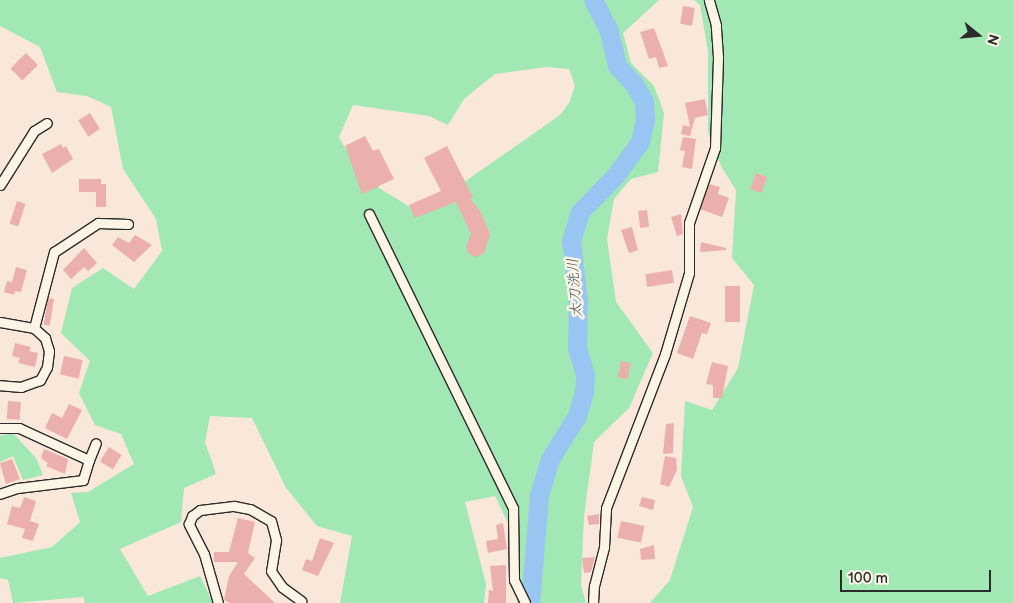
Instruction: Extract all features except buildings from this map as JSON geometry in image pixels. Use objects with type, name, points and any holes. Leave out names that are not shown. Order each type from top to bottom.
[{"type":"street","points":[[594,603],[594,586],[604,547],[606,508],[665,354],[689,273],[689,223],[715,148],[718,57],[716,25],[709,0]]},
{"type":"street","points":[[0,185],[34,131],[47,123]]},
{"type":"street","points":[[369,214],[513,508],[514,580],[525,603]]},
{"type":"street","points":[[34,328],[54,252],[98,223],[128,224]]},
{"type":"street","points":[[0,322],[34,328],[45,338],[49,350],[47,367],[40,380],[30,386],[0,385]]},
{"type":"street","points":[[0,428],[20,428],[89,460]]},
{"type":"street","points":[[0,494],[17,488],[84,480],[96,443]]},
{"type":"street","points":[[218,603],[204,554],[189,524],[192,516],[200,510],[234,506],[250,509],[271,521],[276,540],[271,570],[282,587],[301,601]]},
{"type":"green space","points":[[0,0],[659,0],[623,33],[631,63],[654,86],[664,113],[658,172],[631,179],[614,199],[607,239],[616,302],[653,353],[629,408],[594,442],[584,516],[581,585],[586,603],[517,603],[516,560],[510,527],[495,496],[465,502],[486,584],[484,603],[340,603],[352,536],[317,526],[286,488],[252,418],[210,416],[205,442],[216,474],[184,488],[181,522],[120,549],[148,596],[200,576],[213,603],[85,603],[83,597],[13,603],[8,580],[0,578],[0,558],[52,547],[80,522],[71,493],[88,492],[134,464],[121,434],[95,425],[79,393],[90,361],[61,333],[72,288],[103,268],[134,289],[162,251],[156,219],[123,169],[111,107],[87,96],[57,92],[40,47],[0,26]],"holes":[[[546,67],[569,69],[575,86],[569,103],[560,115],[420,213],[379,188],[379,169],[352,160],[339,137],[353,105],[429,116],[448,125],[464,99],[495,74]]]},
{"type":"green space","points":[[694,0],[1013,0],[1013,603],[650,603],[670,580],[693,507],[681,476],[685,401],[712,410],[738,368],[754,285],[732,258],[736,190],[721,166],[708,132],[708,51],[700,5]]},
{"type":"green space","points":[[13,433],[36,458],[43,475],[23,480],[13,456],[0,462],[0,436]]},
{"type":"waterway","name":"太刀洗川","points":[[530,603],[539,495],[550,459],[577,416],[584,391],[585,375],[577,347],[578,300],[571,241],[580,212],[615,176],[640,142],[645,120],[644,101],[633,83],[617,66],[609,31],[593,0]]}]
